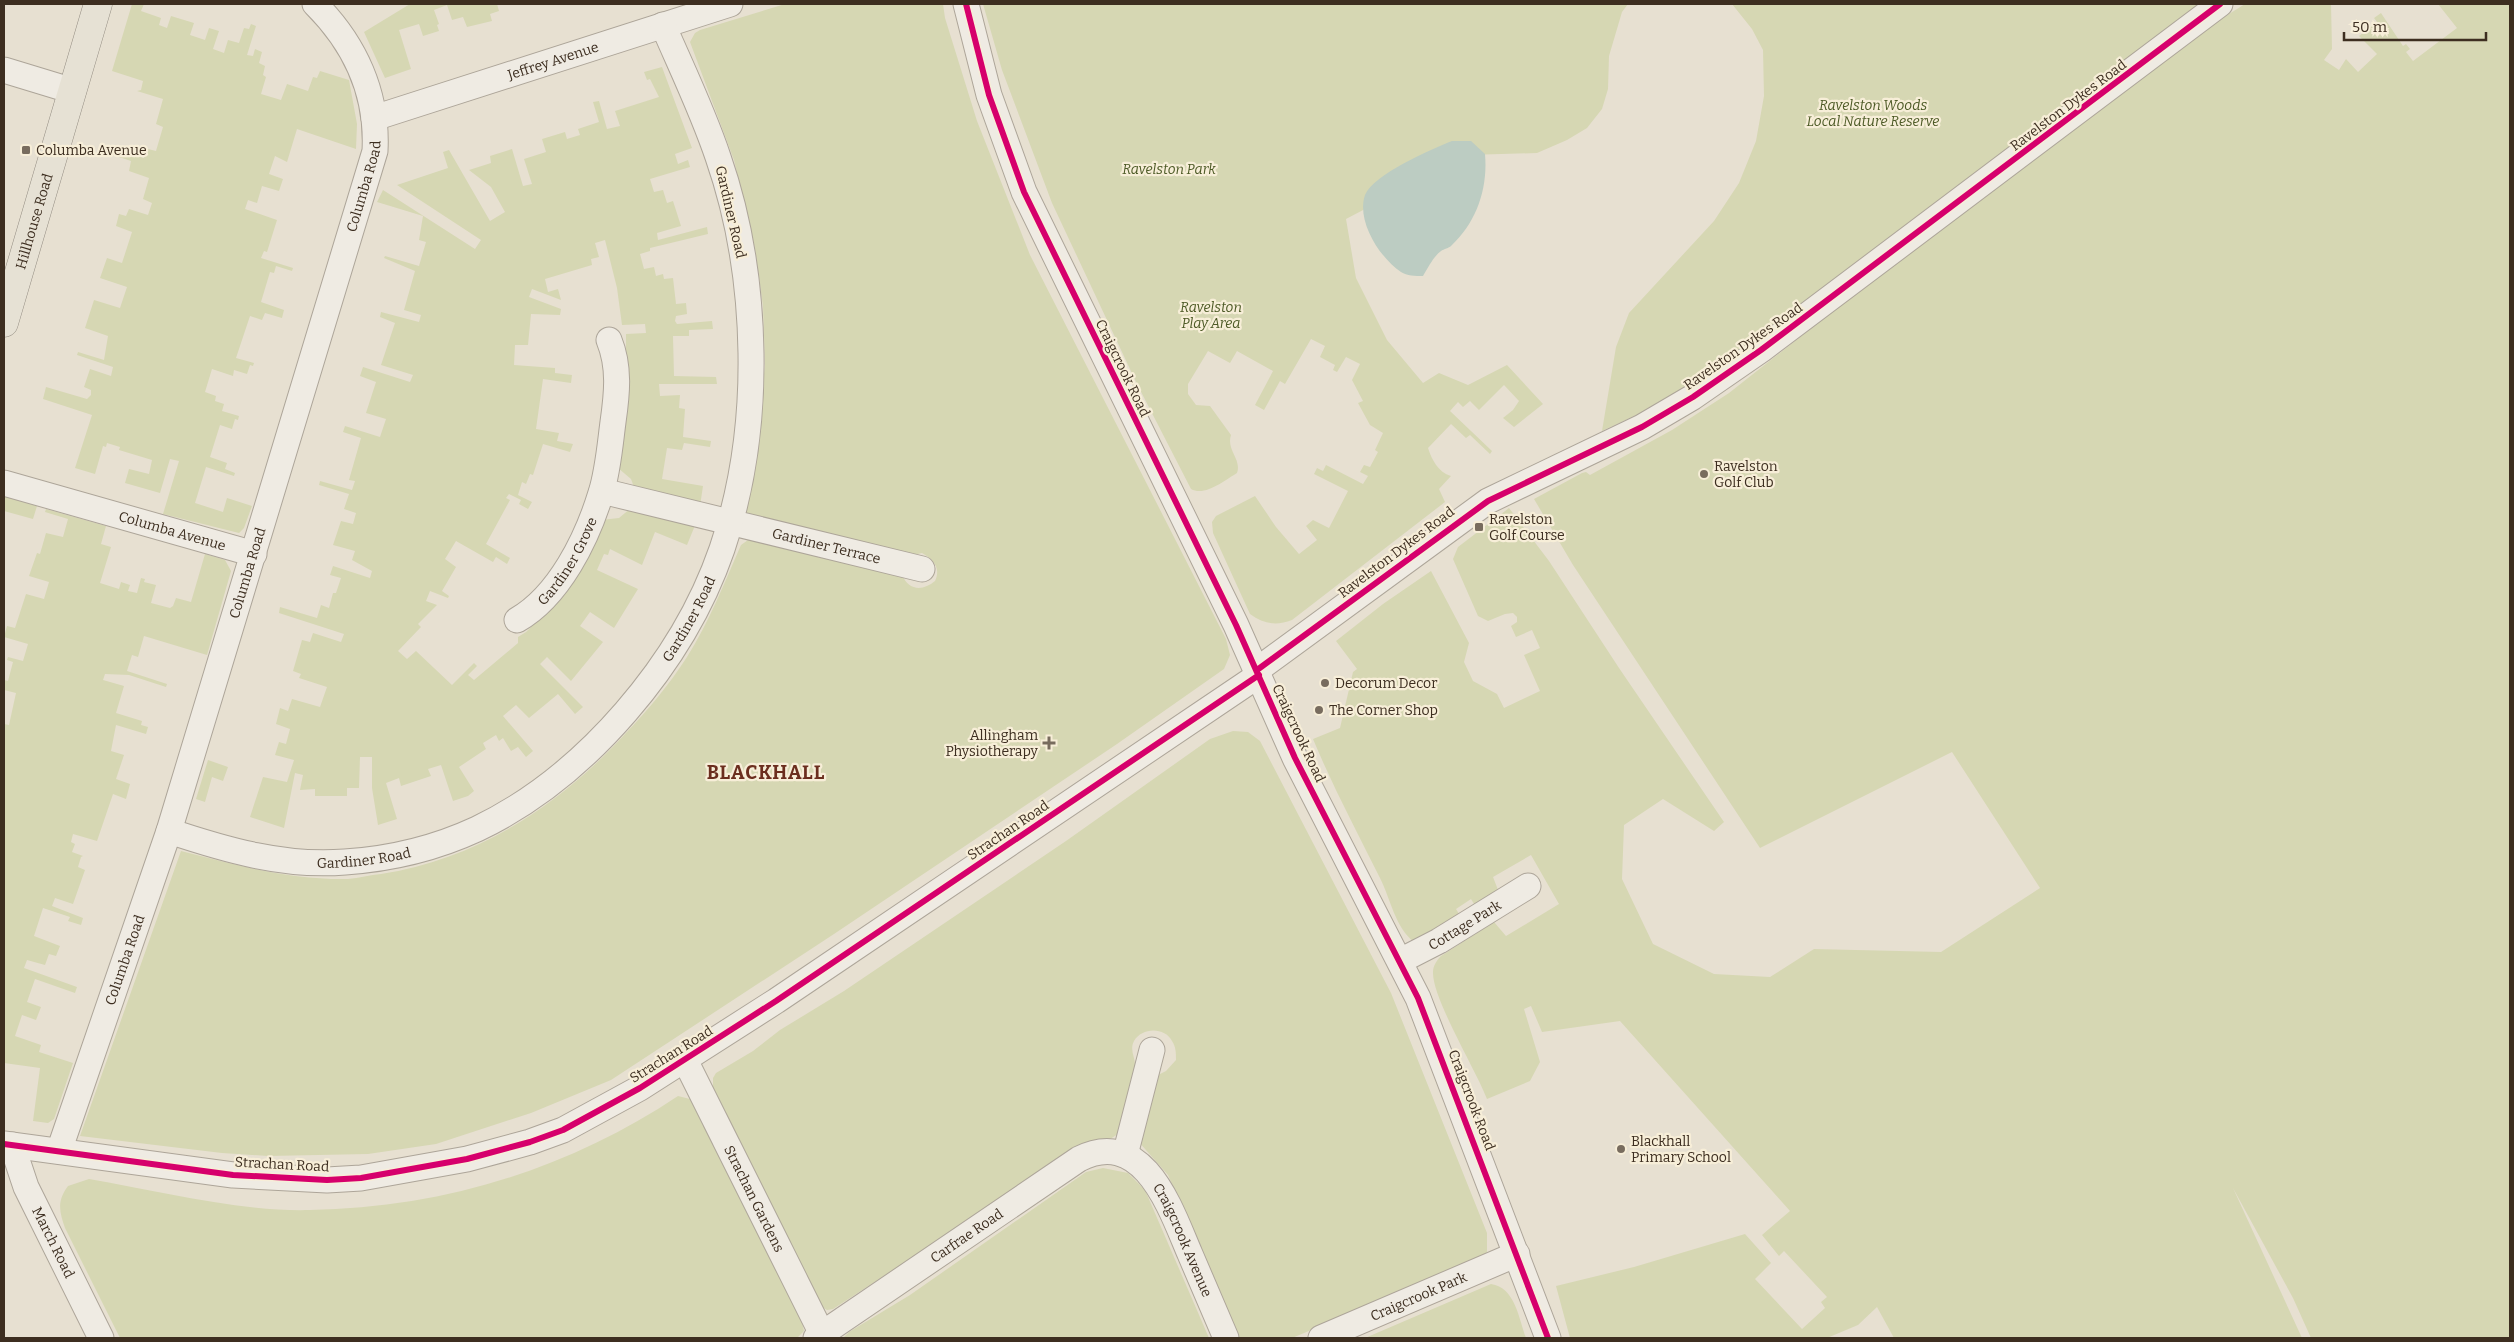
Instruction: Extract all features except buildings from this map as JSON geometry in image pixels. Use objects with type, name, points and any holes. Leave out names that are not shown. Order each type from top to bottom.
[{"type":"main road","name":"Hillhouse Road","points":[[4,323],[98,4]]},
{"type":"street","name":"Columba Road","points":[[59,1151],[169,831],[370,174],[375,151],[374,118],[363,75],[342,33],[315,4]]},
{"type":"street","name":"Jeffrey Avenue","points":[[374,118],[664,17],[730,4]]},
{"type":"street","name":"Craigcrook Road","points":[[966,4],[989,95],[1028,201],[1258,673],[1295,758],[1400,961],[1433,1032],[1548,1338]]},
{"type":"street","name":"Ravelston Dykes Road","points":[[1258,673],[1488,501],[1642,427],[1693,397],[1761,350],[2220,4]]},
{"type":"street","name":"Gardiner Road","points":[[169,831],[222,848],[272,859],[343,862],[377,859],[418,850],[454,839],[494,820],[540,790],[565,770],[635,700],[663,663],[689,622],[713,572],[730,523],[742,464],[750,402],[749,315],[743,257],[733,208],[718,156],[664,17]]},
{"type":"street","points":[[4,70],[73,91]]},
{"type":"street","name":"Gardiner Grove","points":[[516,620],[537,606],[559,578],[582,540],[602,491],[617,388],[616,366],[609,340]]},
{"type":"street","name":"Columba Avenue","points":[[4,483],[254,554]]},
{"type":"street","points":[[602,491],[730,523]]},
{"type":"street","name":"Gardiner Terrace","points":[[730,523],[922,569]]},
{"type":"street","name":"Strachan Road","points":[[8,1145],[233,1175],[292,1180],[361,1178],[467,1159],[530,1142],[563,1130],[595,1114],[685,1060],[1258,673]]},
{"type":"street","name":"Cottage Park","points":[[1400,961],[1440,941],[1528,886]]},
{"type":"street","points":[[1125,1155],[1152,1050]]},
{"type":"street","name":"Strachan Gardens","points":[[685,1060],[821,1337]]},
{"type":"street","name":"March Road","points":[[8,1145],[26,1187],[101,1338]]},
{"type":"street","name":"Carfrae Road","points":[[821,1337],[1079,1159],[1104,1152],[1125,1155]]},
{"type":"street","name":"Craigcrook Avenue","points":[[1125,1155],[1143,1168],[1160,1189],[1226,1338]]},
{"type":"street","name":"Craigcrook Park","points":[[1321,1338],[1517,1254]]},
{"type":"green space","points":[[132,4],[144,4],[141,11],[161,18],[159,25],[167,28],[171,16],[194,23],[190,35],[205,40],[209,28],[219,31],[213,49],[224,53],[228,40],[239,43],[244,28],[249,29],[251,24],[256,26],[247,55],[253,56],[255,49],[262,52],[259,63],[265,66],[263,75],[266,77],[261,94],[281,100],[287,84],[308,91],[313,77],[317,78],[320,71],[349,80],[357,124],[356,149],[297,129],[287,162],[275,156],[269,174],[283,179],[279,191],[262,186],[257,203],[248,200],[245,209],[277,220],[267,252],[264,251],[261,258],[293,268],[292,271],[276,266],[274,273],[270,272],[261,302],[284,310],[282,318],[265,313],[262,320],[250,316],[236,358],[254,363],[253,366],[250,365],[247,374],[234,370],[233,376],[212,369],[205,392],[216,396],[215,401],[224,404],[222,411],[239,416],[238,420],[235,419],[232,429],[220,425],[210,457],[227,463],[225,469],[235,473],[234,476],[206,467],[195,503],[223,512],[227,498],[252,506],[244,528],[239,533],[163,514],[179,461],[170,459],[160,493],[125,483],[129,469],[149,474],[152,460],[119,450],[120,447],[107,443],[106,447],[103,446],[95,474],[75,468],[92,415],[43,399],[46,387],[87,399],[91,395],[91,390],[84,387],[90,369],[111,376],[113,367],[77,355],[78,352],[104,360],[108,336],[85,328],[94,300],[120,308],[127,287],[100,278],[107,258],[122,263],[132,232],[116,226],[119,214],[126,216],[129,209],[148,215],[152,203],[143,199],[149,178],[129,171],[131,161],[116,156],[118,150],[144,158],[148,149],[156,151],[163,127],[156,124],[163,99],[137,91],[141,90],[143,81],[112,71]]},
{"type":"green space","points":[[410,4],[497,4],[499,11],[490,14],[492,21],[467,27],[463,17],[452,20],[447,5],[434,10],[439,24],[437,25],[439,31],[423,36],[419,24],[399,30],[411,69],[385,78],[364,32]]},
{"type":"green space","points":[[785,4],[943,4],[945,18],[977,121],[1030,255],[1226,639],[1230,655],[1224,669],[1117,744],[834,934],[611,1080],[531,1113],[436,1144],[368,1154],[268,1156],[222,1153],[80,1136],[181,851],[284,874],[326,879],[348,879],[417,867],[451,856],[484,842],[515,825],[545,806],[600,760],[658,697],[695,644],[741,545],[748,540],[753,539],[902,575],[912,587],[926,587],[935,581],[937,568],[930,558],[922,553],[909,556],[748,515],[746,511],[765,366],[763,306],[755,249],[734,160],[690,42],[695,33],[700,30]]},
{"type":"green space","points":[[983,4],[1628,4],[1622,12],[1609,56],[1608,89],[1602,109],[1587,128],[1567,140],[1537,153],[1468,155],[1346,219],[1356,278],[1387,340],[1423,383],[1439,373],[1468,385],[1507,365],[1543,404],[1514,427],[1503,418],[1513,410],[1519,401],[1504,385],[1479,410],[1470,401],[1463,407],[1458,402],[1450,411],[1492,451],[1490,454],[1470,435],[1466,438],[1451,424],[1428,448],[1436,465],[1442,472],[1451,476],[1439,489],[1445,502],[1292,620],[1270,623],[1250,614],[1213,533],[1212,522],[1216,516],[1255,496],[1276,527],[1299,554],[1317,540],[1306,526],[1313,520],[1329,528],[1348,491],[1314,474],[1317,468],[1323,471],[1326,465],[1363,484],[1368,476],[1360,472],[1364,465],[1370,467],[1378,452],[1375,450],[1383,433],[1370,425],[1358,403],[1363,401],[1352,380],[1360,364],[1346,357],[1337,372],[1333,370],[1335,365],[1320,357],[1325,346],[1311,339],[1285,384],[1280,381],[1264,410],[1255,405],[1273,371],[1237,351],[1230,363],[1208,351],[1188,384],[1188,394],[1196,405],[1210,406],[1231,435],[1231,445],[1238,468],[1237,473],[1215,487],[1202,491],[1191,489],[1137,384],[1052,203],[1002,70]]},
{"type":"green space","name":"Ravelston Woods Local Nature Reserve","points":[[1732,4],[2203,4],[1734,354],[1662,403],[1602,431],[1616,347],[1629,313],[1714,221],[1739,183],[1756,141],[1764,96],[1763,50],[1752,29]]},
{"type":"green space","name":"Ravelston Golf Course","points":[[2245,4],[2331,4],[2332,49],[2324,60],[2339,70],[2346,59],[2358,72],[2377,54],[2359,36],[2377,22],[2374,18],[2381,13],[2403,46],[2406,44],[2410,49],[2406,52],[2413,61],[2457,28],[2438,4],[2510,4],[2510,1338],[2311,1338],[2293,1298],[2233,1188],[2302,1338],[1894,1338],[1877,1307],[1858,1325],[1827,1338],[1570,1338],[1556,1286],[1634,1267],[1745,1234],[1771,1263],[1755,1279],[1802,1329],[1825,1308],[1821,1302],[1827,1297],[1784,1251],[1779,1256],[1762,1235],[1790,1211],[1620,1021],[1542,1032],[1531,1006],[1524,1009],[1540,1062],[1530,1081],[1487,1099],[1439,999],[1433,972],[1434,965],[1441,956],[1494,922],[1506,936],[1559,904],[1531,855],[1493,877],[1500,895],[1479,912],[1471,899],[1456,909],[1464,922],[1414,942],[1402,929],[1380,878],[1313,739],[1340,728],[1353,672],[1357,669],[1336,641],[1383,604],[1431,571],[1469,643],[1464,662],[1473,681],[1497,694],[1504,708],[1540,691],[1524,655],[1540,648],[1532,630],[1516,637],[1511,626],[1517,622],[1517,617],[1513,613],[1488,621],[1478,616],[1453,559],[1458,547],[1509,508],[1549,561],[1724,822],[1714,831],[1663,799],[1624,825],[1622,879],[1653,944],[1714,974],[1770,977],[1814,949],[1941,952],[2040,888],[1952,752],[1760,848],[1573,565],[1534,499],[1582,473],[1586,472],[1590,475],[1672,430],[1729,393],[1965,207],[2221,19]]},
{"type":"green space","points":[[662,67],[692,148],[675,154],[678,164],[688,160],[690,167],[650,179],[654,192],[663,190],[667,203],[673,201],[681,226],[657,233],[658,240],[707,227],[708,234],[650,248],[650,251],[640,254],[644,269],[654,267],[656,276],[663,274],[664,279],[673,278],[676,304],[686,303],[687,314],[676,316],[675,321],[677,324],[712,321],[713,329],[689,330],[689,336],[673,336],[674,376],[716,377],[717,384],[659,384],[660,396],[680,395],[679,408],[685,409],[683,437],[711,441],[710,447],[684,443],[682,450],[667,448],[662,479],[703,486],[700,506],[635,490],[631,479],[618,468],[626,383],[626,334],[646,333],[645,324],[622,325],[617,288],[605,240],[595,243],[599,257],[591,259],[592,265],[545,279],[548,292],[558,289],[561,300],[532,289],[529,297],[561,309],[560,315],[531,314],[528,345],[515,345],[514,365],[555,368],[555,373],[572,375],[571,383],[543,379],[536,429],[559,433],[557,441],[573,444],[570,452],[543,444],[533,475],[530,474],[526,484],[522,482],[518,495],[532,502],[528,509],[519,504],[521,500],[509,494],[506,498],[510,500],[486,544],[510,558],[507,564],[496,557],[493,562],[456,541],[445,559],[456,567],[442,591],[449,596],[448,598],[430,591],[426,601],[437,605],[418,624],[421,627],[398,651],[407,659],[416,651],[452,685],[474,663],[477,666],[468,675],[474,680],[518,643],[518,637],[537,621],[601,520],[619,518],[631,508],[696,523],[687,545],[655,532],[642,565],[610,549],[608,555],[604,554],[597,570],[638,589],[614,628],[590,612],[580,626],[603,642],[571,681],[547,657],[540,664],[583,707],[575,714],[558,694],[529,718],[516,705],[503,716],[533,751],[526,757],[518,747],[511,751],[503,738],[499,741],[496,735],[483,743],[486,749],[459,767],[474,791],[468,796],[453,801],[441,765],[428,769],[431,776],[401,786],[399,778],[386,783],[397,819],[378,825],[372,788],[372,757],[360,757],[359,788],[347,788],[347,796],[315,796],[315,789],[300,790],[303,775],[295,773],[284,828],[250,817],[263,777],[287,782],[294,760],[275,755],[279,742],[286,744],[290,729],[276,724],[280,708],[288,711],[292,699],[320,707],[327,687],[299,678],[301,674],[293,671],[302,640],[310,642],[313,633],[341,642],[344,634],[279,613],[280,607],[317,618],[321,605],[329,608],[333,593],[336,593],[341,578],[330,575],[333,566],[370,578],[372,571],[352,560],[355,551],[333,545],[341,521],[353,524],[356,513],[344,509],[349,494],[319,485],[320,481],[352,490],[355,481],[349,480],[361,438],[343,432],[345,426],[380,437],[386,419],[366,413],[376,382],[360,376],[363,367],[410,382],[413,375],[381,365],[395,323],[380,317],[381,312],[419,322],[421,315],[404,310],[415,271],[384,258],[385,256],[419,266],[426,242],[419,240],[423,216],[377,202],[383,190],[475,249],[481,240],[397,185],[448,168],[443,152],[449,150],[490,221],[505,212],[491,187],[469,170],[491,163],[490,156],[512,149],[523,186],[532,184],[524,159],[546,152],[542,139],[565,132],[567,139],[580,135],[578,129],[599,122],[593,102],[599,101],[607,129],[620,126],[615,111],[659,97],[650,79],[647,80],[644,72]]},
{"type":"green space","points":[[4,496],[37,506],[33,519],[4,511]]},
{"type":"green space","points":[[46,509],[106,526],[101,544],[111,547],[100,583],[119,589],[121,582],[130,585],[128,591],[137,593],[141,578],[145,579],[144,582],[156,585],[151,603],[170,608],[173,606],[176,598],[191,602],[205,554],[225,560],[231,571],[207,655],[144,636],[138,657],[132,655],[127,671],[167,684],[166,687],[129,675],[105,674],[103,680],[124,686],[116,713],[142,721],[141,725],[148,727],[146,734],[116,725],[111,751],[124,755],[116,779],[130,784],[126,799],[113,794],[97,841],[73,834],[71,842],[75,844],[72,852],[83,856],[78,867],[85,870],[73,904],[55,898],[52,906],[83,918],[81,925],[68,921],[70,917],[43,908],[34,936],[60,946],[56,956],[49,954],[45,965],[27,960],[24,968],[77,987],[75,993],[35,979],[27,1002],[41,1007],[36,1020],[22,1015],[15,1036],[41,1045],[39,1052],[73,1063],[54,1119],[48,1123],[33,1121],[40,1068],[4,1063],[4,724],[9,725],[16,693],[4,690],[4,680],[8,681],[13,662],[7,660],[8,657],[23,661],[28,644],[4,637],[7,626],[15,628],[26,594],[44,599],[49,582],[29,576],[37,553],[40,554],[46,533],[63,537],[68,519],[45,512]]},
{"type":"green space","points":[[1233,731],[1248,732],[1260,741],[1391,993],[1487,1233],[1487,1252],[1473,1263],[1292,1338],[1239,1338],[1168,1175],[1138,1141],[1158,1075],[1166,1071],[1176,1060],[1175,1048],[1169,1036],[1153,1030],[1142,1033],[1134,1041],[1132,1051],[1135,1064],[1134,1074],[1118,1134],[1107,1141],[1081,1148],[833,1309],[827,1310],[822,1307],[713,1087],[713,1078],[716,1073],[753,1051],[780,1030],[844,991],[1066,841],[1210,739]]},
{"type":"green space","points":[[208,760],[228,767],[223,781],[212,777],[205,802],[196,799]]},
{"type":"green space","points":[[678,1096],[690,1099],[802,1322],[804,1331],[797,1338],[120,1338],[65,1228],[61,1216],[60,1206],[64,1191],[68,1186],[89,1179],[200,1200],[256,1208],[310,1210],[359,1208],[408,1202],[503,1180],[548,1164],[636,1122]]},
{"type":"green space","points":[[1103,1168],[1128,1173],[1145,1190],[1209,1338],[843,1338],[849,1332],[910,1295],[1086,1172]]},
{"type":"green space","points":[[1491,1284],[1499,1286],[1511,1297],[1526,1338],[1365,1338]]},
{"type":"shaded area","points":[[1452,141],[1471,141],[1485,154],[1485,179],[1479,204],[1460,237],[1450,247],[1438,253],[1423,276],[1406,274],[1393,266],[1385,258],[1372,238],[1364,216],[1363,205],[1365,195],[1370,187],[1391,171]]},
{"type":"cycle path","points":[[966,4],[989,95],[1024,192],[1236,625],[1295,758],[1418,998],[1548,1338]]},
{"type":"cycle path","points":[[1257,670],[1488,501],[1642,427],[1693,397],[1761,350],[2220,4]]},
{"type":"cycle path","points":[[4,1144],[233,1175],[327,1180],[361,1178],[467,1159],[530,1142],[563,1130],[640,1088],[776,1001],[1259,675]]},
{"type":"place","name":"Columba Avenue","points":[[26,150]]},
{"type":"place","name":"Ravelston Golf Club","points":[[1704,474]]},
{"type":"place","name":"Ravelston Golf Course","points":[[1479,527]]},
{"type":"place","name":"Decorum Decor","points":[[1325,683]]},
{"type":"place","name":"The Corner Shop","points":[[1319,710]]},
{"type":"place","name":"Allingham Physiotherapy","points":[[1049,743]]},
{"type":"place","name":"Blackhall Primary School","points":[[1621,1149]]},
{"type":"district","name":"BLACKHALL","points":[[766,772]]},
{"type":"park label","name":"Ravelston Park","points":[[1169,169]]},
{"type":"park label","name":"Ravelston Play Area","points":[[1211,316]]}]
